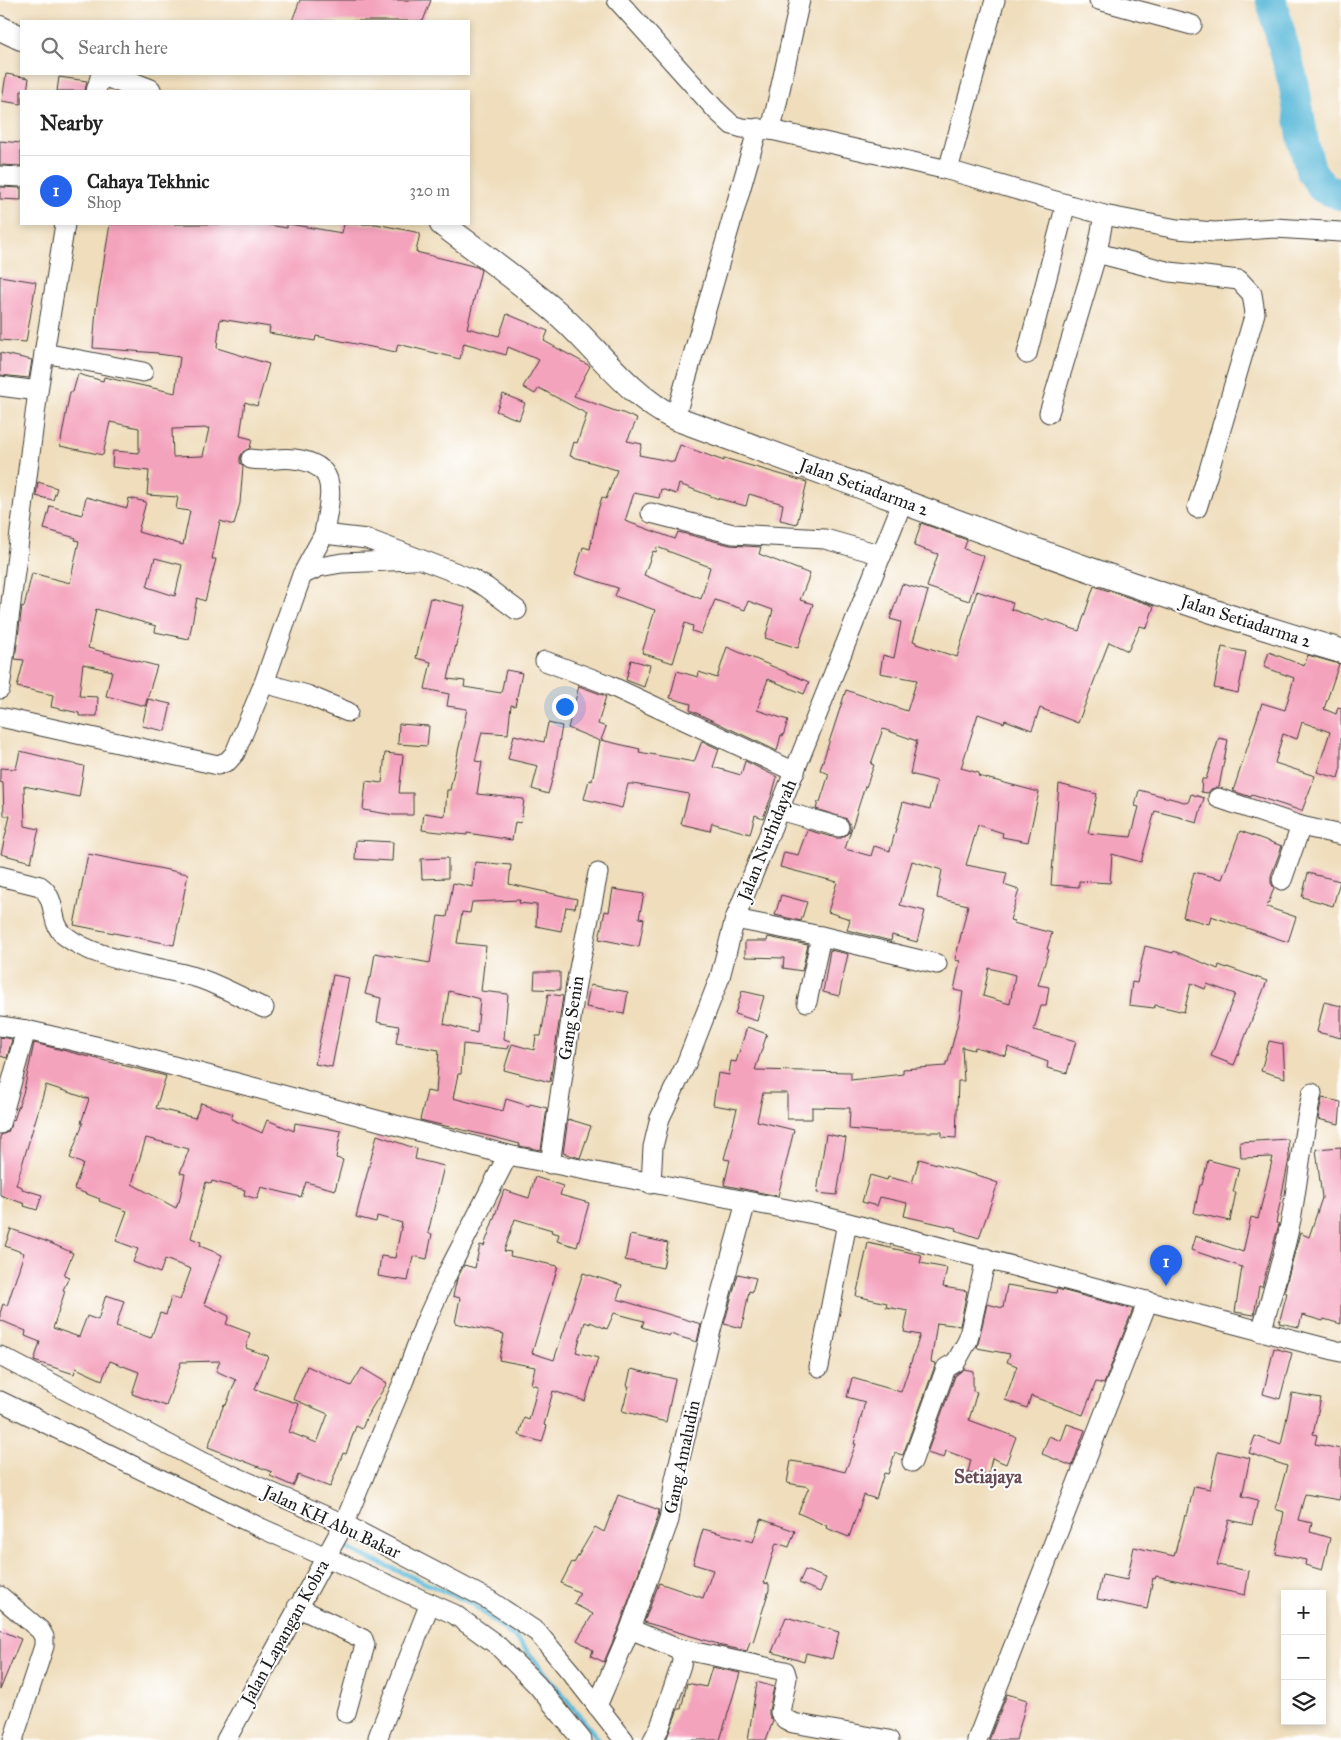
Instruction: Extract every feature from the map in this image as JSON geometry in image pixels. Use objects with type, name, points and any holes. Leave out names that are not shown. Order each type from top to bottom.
[{"type":"main road","points":[[0,28],[20,38]]},
{"type":"main road","points":[[108,75],[146,90]]},
{"type":"main road","name":"Jalan Setiadarma 2","points":[[443,225],[554,311],[640,395],[661,411],[675,418],[1173,598],[1341,650]]},
{"type":"street","points":[[617,0],[716,110],[732,125],[742,128],[764,129],[948,170],[1104,215],[1177,230],[1215,232],[1275,228],[1341,232]]},
{"type":"street","points":[[675,418],[764,129],[800,0]]},
{"type":"street","points":[[948,170],[995,0]]},
{"type":"street","points":[[1099,0],[1192,25]]},
{"type":"street","points":[[96,90],[101,75]]},
{"type":"street","points":[[0,176],[20,177]]},
{"type":"street","points":[[1027,354],[1066,204]]},
{"type":"street","points":[[1049,413],[1097,253],[1104,215]]},
{"type":"street","points":[[0,689],[38,391],[65,225]]},
{"type":"street","points":[[1097,253],[1170,272],[1239,280],[1252,294],[1254,313],[1197,508]]},
{"type":"street","points":[[44,353],[143,372]]},
{"type":"street","points":[[0,386],[38,391]]},
{"type":"street","points":[[0,717],[218,765],[228,761],[235,753],[264,683],[302,575],[324,534],[330,498],[329,480],[318,465],[294,459],[251,460]]},
{"type":"street","name":"Jalan Nurhidayah","points":[[651,1184],[653,1147],[660,1118],[686,1064],[720,977],[735,920],[903,501]]},
{"type":"street","points":[[652,513],[733,534],[825,539],[882,555]]},
{"type":"street","points":[[324,534],[367,539],[470,578],[486,587],[517,610]]},
{"type":"street","points":[[302,575],[319,567],[421,559]]},
{"type":"street","points":[[545,661],[609,686],[795,772]]},
{"type":"street","points":[[264,683],[307,695],[348,712]]},
{"type":"street","points":[[1218,798],[1301,826],[1341,835]]},
{"type":"street","points":[[779,810],[839,828]]},
{"type":"street","points":[[1282,880],[1301,826]]},
{"type":"street","name":"Gang Senin","points":[[550,1164],[576,984],[598,872]]},
{"type":"street","points":[[0,876],[40,886],[46,890],[50,895],[57,925],[64,934],[80,945],[107,956],[202,979],[264,1008]]},
{"type":"street","points":[[735,920],[821,936],[937,964]]},
{"type":"street","points":[[807,1002],[821,936]]},
{"type":"street","points":[[0,1026],[26,1030],[117,1051],[508,1156],[818,1215],[1341,1352]]},
{"type":"street","points":[[0,1124],[26,1030]]},
{"type":"street","points":[[1261,1332],[1285,1248],[1292,1214],[1304,1128],[1312,1093]]},
{"type":"street","name":"Jalan Lapangan Kobra","points":[[226,1740],[344,1524],[404,1380],[425,1324],[450,1268],[508,1156]]},
{"type":"street","name":"Gang Amaludin","points":[[597,1706],[630,1629],[669,1520],[675,1480],[712,1326],[746,1202]]},
{"type":"street","points":[[819,1367],[847,1223]]},
{"type":"street","points":[[912,1462],[946,1368],[956,1362],[968,1340],[986,1258]]},
{"type":"street","points":[[977,1740],[1148,1301]]},
{"type":"street","name":"Jalan KH Abu Bakar","points":[[0,1356],[202,1462],[344,1524],[488,1600],[537,1632],[624,1740]]},
{"type":"street","points":[[0,1401],[261,1528],[454,1614],[497,1644],[537,1685],[582,1740]]},
{"type":"street","points":[[0,1596],[40,1630],[44,1637],[44,1646],[13,1740]]},
{"type":"street","points":[[378,1737],[430,1603]]},
{"type":"street","points":[[298,1607],[363,1639],[365,1644],[364,1653],[346,1714]]},
{"type":"street","points":[[630,1629],[676,1648],[785,1671],[787,1678],[780,1712],[785,1719],[793,1723],[889,1740]]},
{"type":"street","points":[[653,1740],[660,1727],[683,1657],[676,1648]]},
{"type":"building","points":[[300,0],[431,0],[423,20],[292,20]]},
{"type":"building","points":[[6,74],[29,78],[27,90],[20,90],[20,104],[2,101]]},
{"type":"building","points":[[59,77],[87,81],[85,90],[57,90]]},
{"type":"building","points":[[0,141],[20,143],[20,166],[0,165]]},
{"type":"building","points":[[0,187],[20,188],[20,200],[0,199]]},
{"type":"building","points":[[110,225],[269,225],[287,228],[287,225],[295,225],[342,233],[344,225],[381,225],[420,233],[416,252],[477,267],[481,270],[467,328],[499,336],[507,314],[548,331],[544,341],[590,366],[574,396],[637,419],[627,441],[642,444],[639,455],[674,462],[680,445],[724,461],[724,458],[807,482],[797,524],[780,520],[783,504],[749,494],[746,506],[716,498],[679,484],[676,494],[661,489],[659,498],[634,493],[625,521],[675,539],[678,532],[730,545],[761,547],[759,554],[810,574],[800,600],[813,604],[798,648],[765,638],[773,610],[748,601],[745,610],[715,600],[701,634],[692,631],[693,626],[685,623],[673,663],[642,653],[655,610],[615,596],[618,588],[575,574],[583,547],[590,549],[602,497],[606,499],[617,470],[570,456],[574,442],[577,443],[587,414],[539,388],[535,394],[523,387],[539,360],[508,347],[506,355],[464,343],[460,359],[398,344],[396,352],[316,336],[315,341],[269,333],[270,327],[220,319],[217,348],[269,364],[257,406],[245,402],[240,436],[252,439],[250,448],[243,452],[240,457],[240,463],[243,466],[240,503],[234,525],[220,521],[212,559],[216,559],[205,601],[197,598],[189,639],[155,632],[156,626],[96,609],[88,648],[157,666],[145,706],[106,696],[112,671],[83,664],[79,696],[98,697],[97,716],[79,716],[79,713],[51,707],[53,695],[17,687],[24,660],[15,659],[22,606],[24,607],[32,573],[70,583],[79,541],[75,540],[76,538],[44,529],[50,506],[82,515],[86,497],[127,508],[129,498],[146,502],[138,532],[183,545],[190,511],[176,509],[178,497],[147,495],[149,471],[112,467],[113,451],[139,453],[139,428],[110,422],[103,455],[60,446],[70,392],[73,392],[78,374],[103,381],[104,377],[175,393],[180,357],[158,353],[93,348],[96,309]],"holes":[[[209,428],[203,456],[173,457],[172,429]],[[657,547],[710,567],[701,599],[644,575],[653,551],[656,552]],[[155,558],[182,565],[175,596],[147,587]]]},
{"type":"building","points":[[0,276],[36,282],[26,342],[0,340]]},
{"type":"building","points":[[0,353],[32,360],[29,378],[0,375]]},
{"type":"building","points":[[503,394],[525,403],[519,420],[496,411]]},
{"type":"building","points":[[38,482],[57,488],[53,500],[36,496]]},
{"type":"building","points":[[921,523],[967,540],[964,549],[984,556],[969,601],[927,587],[938,554],[914,546]]},
{"type":"building","points":[[902,584],[928,591],[913,641],[916,644],[957,657],[977,591],[1013,603],[1011,609],[1079,631],[1094,586],[1154,606],[1147,628],[1140,626],[1128,651],[1109,642],[1078,723],[1040,708],[1032,730],[1005,720],[1004,723],[978,714],[961,768],[979,773],[978,776],[1039,792],[1028,842],[1002,837],[1003,833],[978,825],[966,865],[1007,873],[1004,885],[1019,890],[1010,920],[1014,921],[1013,923],[1052,933],[1047,949],[1049,950],[1038,985],[1049,987],[1046,1006],[1041,1006],[1034,1030],[1076,1041],[1067,1073],[1047,1068],[1048,1062],[1008,1047],[1006,1056],[975,1047],[974,1050],[962,1047],[964,1081],[958,1081],[956,1138],[942,1137],[942,1132],[882,1132],[849,1129],[850,1108],[812,1107],[812,1119],[787,1119],[787,1093],[763,1093],[757,1121],[794,1130],[778,1196],[724,1185],[730,1160],[724,1159],[737,1109],[713,1105],[718,1073],[729,1075],[731,1061],[736,1062],[747,1027],[767,1034],[755,1070],[851,1072],[851,1080],[903,1074],[903,1069],[946,1066],[946,1062],[948,1062],[959,1018],[963,992],[954,990],[960,961],[955,960],[968,905],[937,898],[942,870],[912,861],[900,905],[925,911],[917,942],[892,935],[891,941],[847,930],[850,919],[828,912],[837,882],[780,867],[784,852],[798,855],[807,830],[836,838],[841,838],[850,831],[847,819],[816,809],[829,774],[820,770],[846,690],[907,711],[917,680],[880,673],[883,655],[894,658],[901,622],[890,619]],"holes":[[[883,729],[917,741],[910,774],[937,781],[930,809],[903,802],[890,851],[874,846],[871,856],[845,849],[865,786],[874,765],[871,764]],[[989,968],[1015,975],[1010,1004],[983,996]]]},
{"type":"building","points":[[430,598],[465,606],[448,679],[465,681],[464,687],[501,693],[506,670],[522,673],[515,706],[511,705],[508,734],[482,732],[475,761],[482,762],[477,794],[524,799],[521,823],[515,822],[512,840],[467,833],[467,835],[422,830],[424,813],[445,816],[447,790],[450,790],[467,709],[447,706],[449,694],[425,689],[431,662],[416,658]]},
{"type":"building","points":[[727,647],[809,682],[804,694],[768,679],[757,710],[788,720],[783,736],[781,735],[777,751],[690,710],[691,704],[670,698],[677,671],[698,677],[699,672],[717,678]]},
{"type":"building","points":[[1222,647],[1246,652],[1238,693],[1214,688]]},
{"type":"building","points":[[1269,652],[1304,666],[1308,655],[1339,664],[1324,709],[1336,714],[1338,707],[1341,708],[1341,767],[1338,778],[1317,772],[1330,732],[1302,722],[1297,739],[1283,734],[1275,763],[1315,776],[1302,811],[1233,791],[1262,703],[1285,710],[1294,678],[1264,667]]},
{"type":"building","points":[[631,660],[650,665],[644,687],[626,680]]},
{"type":"building","points":[[579,686],[606,696],[598,724],[606,727],[601,740],[640,749],[639,752],[694,762],[702,741],[719,749],[713,767],[741,775],[745,761],[777,777],[763,818],[755,815],[750,834],[712,823],[710,831],[681,824],[689,794],[633,784],[628,784],[622,808],[584,799],[589,780],[592,781],[600,741],[568,728]]},
{"type":"building","points":[[148,699],[171,704],[165,731],[142,726]]},
{"type":"building","points":[[548,723],[562,726],[554,773],[548,794],[532,789],[538,766],[508,759],[514,735],[544,742]]},
{"type":"building","points":[[399,724],[429,726],[427,746],[398,744]]},
{"type":"building","points":[[1219,738],[1228,740],[1219,787],[1211,789],[1208,793],[1201,792],[1202,779],[1206,779]]},
{"type":"building","points":[[20,751],[84,766],[79,797],[24,786],[25,826],[39,829],[31,862],[1,854],[10,816],[4,816],[3,783],[0,782],[0,768],[16,769]]},
{"type":"building","points":[[385,753],[403,755],[399,793],[413,793],[413,815],[394,815],[363,810],[366,781],[382,783]]},
{"type":"building","points":[[1059,784],[1097,794],[1088,833],[1131,837],[1139,807],[1135,806],[1139,790],[1188,803],[1191,794],[1204,798],[1197,823],[1155,811],[1141,862],[1112,854],[1110,883],[1079,881],[1079,887],[1051,885]]},
{"type":"building","points":[[1240,831],[1282,846],[1271,876],[1271,883],[1274,888],[1267,907],[1296,917],[1288,942],[1211,916],[1209,924],[1183,917],[1194,872],[1222,879]]},
{"type":"building","points":[[356,840],[393,842],[392,861],[355,859]]},
{"type":"building","points":[[88,854],[188,874],[174,945],[74,925]]},
{"type":"building","points":[[448,858],[448,878],[422,879],[421,859]]},
{"type":"building","points":[[475,862],[511,865],[509,884],[577,899],[575,908],[566,907],[561,931],[536,926],[537,905],[519,903],[520,900],[472,902],[470,913],[462,912],[457,943],[486,946],[481,991],[508,994],[504,1039],[510,1041],[508,1049],[463,1044],[461,1074],[458,1074],[453,1098],[503,1111],[506,1099],[529,1106],[530,1104],[547,1108],[541,1150],[420,1120],[427,1091],[436,1093],[439,1050],[396,1043],[399,1026],[377,1022],[381,998],[365,994],[369,978],[371,978],[375,953],[430,963],[438,916],[447,917],[453,883],[473,887]],"holes":[[[449,991],[480,999],[477,1033],[444,1024]]]},
{"type":"building","points":[[1308,873],[1340,881],[1333,906],[1302,897]]},
{"type":"building","points":[[613,889],[644,894],[639,918],[644,919],[639,947],[599,939],[605,911],[609,912]]},
{"type":"building","points":[[781,895],[807,902],[801,921],[775,915]]},
{"type":"building","points":[[768,937],[808,945],[802,971],[783,968],[784,958],[745,957],[745,941],[767,941]]},
{"type":"building","points":[[1145,946],[1173,953],[1174,951],[1218,969],[1219,965],[1267,981],[1234,1065],[1211,1056],[1235,994],[1207,984],[1205,989],[1191,983],[1184,1012],[1155,1005],[1154,1008],[1129,1005],[1132,982],[1137,983]]},
{"type":"building","points":[[830,950],[848,954],[839,996],[823,992]]},
{"type":"building","points":[[535,972],[560,972],[560,990],[534,989]]},
{"type":"building","points":[[333,975],[349,978],[332,1067],[315,1064]]},
{"type":"building","points":[[590,985],[628,992],[624,1014],[586,1007]]},
{"type":"building","points":[[742,991],[764,996],[757,1021],[735,1014]]},
{"type":"building","points":[[548,994],[563,996],[550,1082],[504,1070],[512,1044],[534,1050],[536,1036],[541,1036]]},
{"type":"building","points":[[1324,1002],[1341,1006],[1341,1038],[1317,1032]]},
{"type":"building","points":[[0,1037],[12,1039],[7,1058],[0,1056]]},
{"type":"building","points":[[1269,1041],[1283,1044],[1285,1078],[1261,1071]]},
{"type":"building","points":[[34,1043],[166,1076],[156,1108],[195,1118],[201,1103],[233,1114],[231,1119],[262,1133],[267,1120],[294,1131],[295,1123],[341,1131],[336,1158],[343,1160],[335,1190],[306,1182],[301,1197],[261,1187],[257,1199],[244,1195],[245,1190],[212,1181],[211,1184],[206,1182],[191,1238],[201,1242],[200,1246],[222,1255],[204,1304],[229,1316],[226,1324],[250,1333],[246,1348],[268,1356],[255,1389],[299,1404],[289,1432],[317,1443],[328,1414],[293,1399],[307,1366],[351,1386],[362,1368],[387,1383],[367,1416],[362,1429],[356,1426],[346,1454],[343,1453],[330,1487],[298,1475],[293,1486],[270,1476],[272,1472],[208,1447],[224,1404],[226,1405],[236,1380],[216,1371],[220,1361],[181,1362],[166,1406],[132,1394],[139,1372],[110,1361],[102,1380],[76,1368],[74,1374],[34,1361],[40,1342],[25,1336],[26,1331],[0,1320],[3,1304],[7,1306],[24,1253],[5,1246],[11,1229],[73,1253],[64,1275],[69,1277],[63,1290],[65,1291],[53,1328],[79,1337],[87,1316],[98,1320],[106,1295],[124,1301],[116,1326],[151,1338],[160,1313],[166,1315],[171,1297],[180,1300],[191,1269],[165,1259],[160,1273],[133,1262],[138,1249],[116,1241],[127,1211],[74,1189],[83,1164],[70,1158],[83,1123],[81,1123],[89,1099],[46,1085],[16,1185],[22,1187],[22,1189],[42,1195],[37,1210],[0,1195],[0,1137],[8,1132],[24,1090]],"holes":[[[146,1138],[189,1149],[180,1173],[185,1174],[176,1208],[132,1184]]]},
{"type":"building","points":[[1322,1098],[1341,1102],[1339,1124],[1318,1119]]},
{"type":"building","points":[[568,1119],[591,1126],[580,1158],[563,1153]]},
{"type":"building","points":[[826,1134],[846,1138],[837,1195],[817,1193]]},
{"type":"building","points":[[377,1135],[417,1149],[415,1159],[444,1166],[428,1233],[432,1234],[427,1259],[413,1256],[408,1281],[378,1276],[381,1256],[395,1258],[402,1223],[377,1216],[376,1222],[356,1217]]},
{"type":"building","points":[[1288,1139],[1289,1159],[1276,1223],[1279,1224],[1262,1287],[1259,1286],[1254,1315],[1235,1312],[1242,1267],[1191,1250],[1195,1236],[1243,1252],[1251,1217],[1258,1219],[1273,1157],[1241,1158],[1240,1142]]},
{"type":"building","points":[[1341,1147],[1341,1324],[1302,1315],[1299,1327],[1279,1323],[1287,1293],[1284,1292],[1300,1233],[1309,1237],[1322,1198],[1316,1149]]},
{"type":"building","points":[[919,1159],[984,1177],[998,1183],[979,1238],[955,1230],[956,1228],[904,1216],[907,1203],[880,1197],[877,1206],[862,1202],[870,1175],[887,1180],[888,1177],[912,1183]]},
{"type":"building","points":[[1208,1160],[1239,1168],[1233,1192],[1236,1192],[1230,1221],[1194,1213]]},
{"type":"building","points":[[535,1177],[563,1186],[560,1195],[589,1203],[577,1247],[557,1241],[559,1234],[551,1232],[552,1230],[515,1219],[504,1251],[511,1252],[510,1256],[558,1266],[532,1353],[554,1360],[583,1273],[622,1285],[617,1299],[701,1324],[697,1342],[670,1334],[669,1336],[642,1327],[644,1321],[614,1313],[607,1329],[590,1322],[590,1324],[585,1322],[576,1352],[598,1358],[585,1401],[553,1391],[544,1425],[547,1426],[542,1442],[519,1435],[524,1418],[529,1420],[538,1386],[531,1384],[535,1367],[499,1360],[504,1334],[455,1323],[460,1298],[453,1296],[457,1279],[464,1265],[475,1268],[480,1245],[484,1246],[504,1190],[529,1198]]},
{"type":"building","points":[[630,1235],[668,1243],[663,1268],[625,1260]]},
{"type":"building","points":[[868,1243],[922,1255],[920,1263],[947,1268],[943,1287],[967,1291],[960,1326],[937,1323],[931,1362],[936,1363],[903,1455],[895,1453],[888,1474],[884,1473],[876,1499],[864,1495],[849,1537],[826,1528],[827,1526],[798,1513],[809,1487],[787,1483],[791,1461],[845,1472],[856,1444],[854,1444],[865,1402],[847,1397],[852,1378],[901,1392],[920,1335],[904,1332],[908,1311],[886,1307],[887,1303],[856,1296]]},
{"type":"building","points":[[738,1274],[756,1278],[752,1292],[749,1291],[742,1328],[724,1324]]},
{"type":"building","points":[[1007,1285],[1056,1293],[1057,1289],[1133,1309],[1104,1384],[1096,1382],[1083,1415],[1031,1396],[1027,1408],[1005,1400],[1017,1366],[1007,1362],[1010,1354],[977,1348],[987,1304],[1003,1308]]},
{"type":"building","points":[[1274,1348],[1292,1353],[1280,1399],[1263,1394]]},
{"type":"building","points":[[631,1369],[675,1379],[666,1422],[622,1411],[629,1386],[627,1386]]},
{"type":"building","points":[[964,1369],[973,1371],[973,1391],[977,1392],[969,1420],[1016,1437],[1006,1464],[992,1458],[988,1476],[968,1472],[971,1460],[946,1451],[944,1458],[927,1453],[955,1376]]},
{"type":"building","points":[[1292,1393],[1321,1398],[1313,1434],[1317,1435],[1315,1444],[1341,1449],[1341,1491],[1339,1500],[1305,1494],[1298,1520],[1312,1523],[1310,1532],[1330,1538],[1322,1570],[1305,1565],[1306,1560],[1276,1554],[1284,1512],[1275,1509],[1287,1466],[1249,1453],[1255,1436],[1281,1445]]},
{"type":"building","points":[[1067,1424],[1085,1430],[1072,1466],[1042,1454],[1049,1436],[1061,1441]]},
{"type":"building","points":[[1218,1451],[1250,1458],[1242,1496],[1258,1500],[1252,1525],[1229,1520],[1217,1565],[1249,1571],[1245,1595],[1156,1576],[1155,1579],[1153,1578],[1147,1609],[1097,1599],[1102,1575],[1127,1580],[1134,1547],[1174,1556],[1185,1515],[1187,1516],[1194,1486],[1210,1489]]},
{"type":"building","points":[[618,1495],[659,1510],[620,1625],[604,1662],[591,1656],[593,1650],[577,1640],[593,1614],[574,1604],[580,1593],[561,1583],[595,1527],[604,1532]]},
{"type":"building","points":[[761,1519],[795,1531],[789,1547],[776,1543],[764,1583],[769,1584],[769,1590],[753,1642],[750,1641],[747,1651],[717,1645],[644,1622],[659,1583],[703,1598],[713,1570],[693,1564],[703,1529],[753,1542]]},
{"type":"building","points":[[805,1570],[826,1578],[820,1592],[799,1583]]},
{"type":"building","points":[[786,1617],[839,1632],[832,1659],[806,1653],[804,1662],[772,1652]]},
{"type":"building","points":[[0,1630],[21,1639],[0,1690]]},
{"type":"building","points":[[712,1667],[740,1673],[720,1740],[666,1740],[678,1709],[681,1709],[687,1683],[706,1687]]},
{"type":"building","points":[[757,1682],[774,1687],[769,1710],[769,1715],[773,1721],[766,1740],[748,1740]]},
{"type":"building","points":[[1007,1694],[1027,1700],[1016,1740],[989,1740]]},
{"type":"waterway","points":[[1271,0],[1294,85],[1304,145],[1311,171],[1323,188],[1341,195]]},
{"type":"waterway","points":[[346,1548],[473,1604],[520,1642],[599,1740]]},
{"type":"place","name":"Cahaya Tekhnic","points":[[1166,1286]]},
{"type":"district","name":"Setiajaya","points":[[988,1476]]}]
